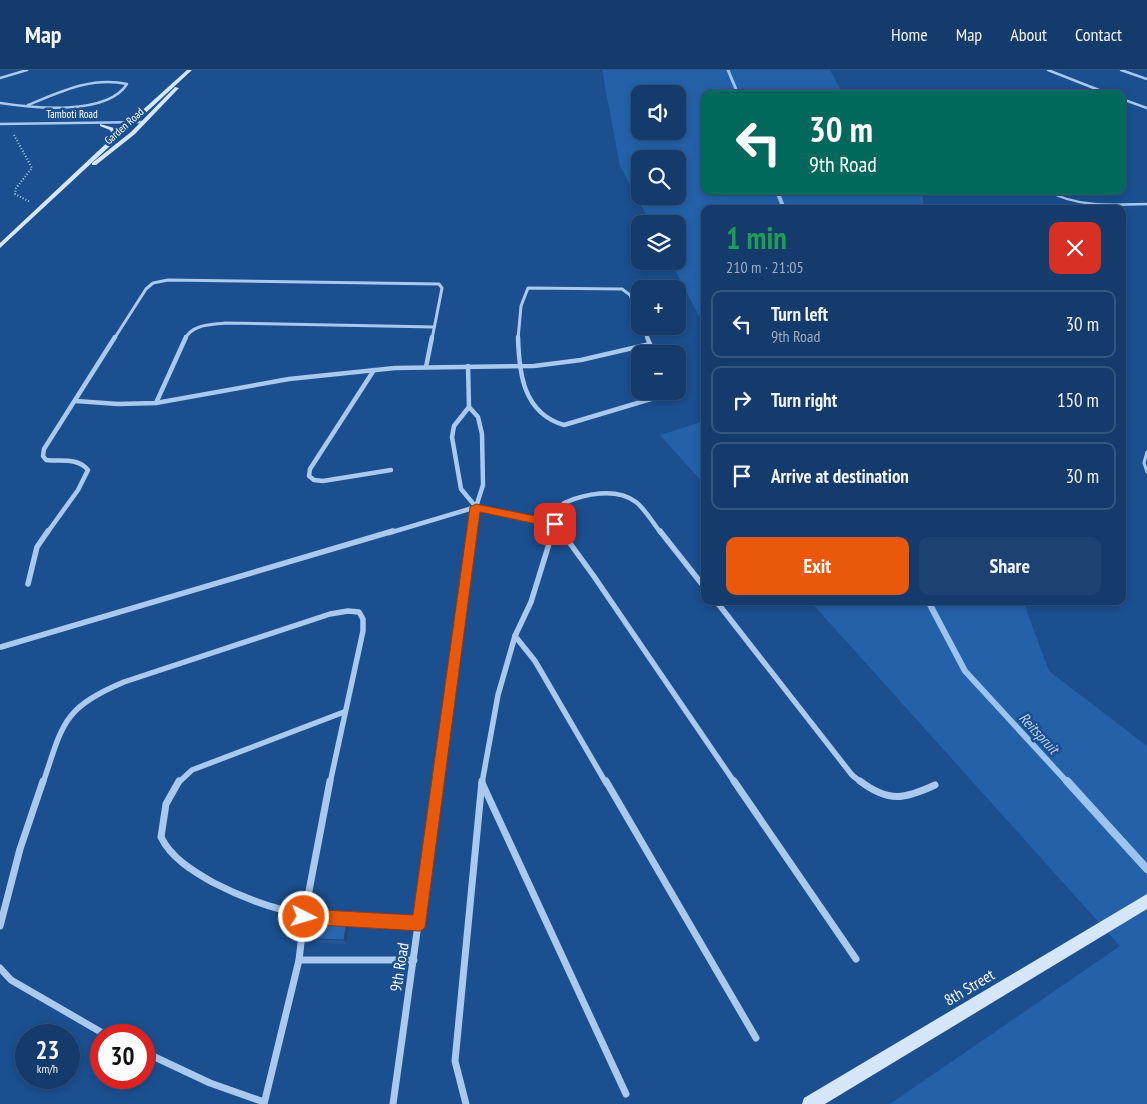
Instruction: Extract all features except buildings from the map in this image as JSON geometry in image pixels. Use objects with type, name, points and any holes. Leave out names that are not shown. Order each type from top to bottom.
[{"type":"street","points":[[0,78],[27,70]]},
{"type":"street","points":[[1048,70],[1099,90]]},
{"type":"street","points":[[1121,70],[1147,79]]},
{"type":"street","name":"Garden Road","points":[[0,246],[130,123],[189,71]]},
{"type":"street","name":"Garden Road","points":[[64,187],[143,123],[186,79],[189,71]]},
{"type":"street","points":[[0,103],[28,105],[101,103],[112,99],[127,84],[105,82],[87,85],[28,105]]},
{"type":"street","points":[[1126,100],[1147,108]]},
{"type":"street","name":"Tamboti Road","points":[[0,125],[102,125],[130,123]]},
{"type":"street","name":"Tamboti Road","points":[[0,125],[143,123]]},
{"type":"street","points":[[102,125],[112,129],[114,138]]},
{"type":"street","points":[[28,584],[37,547],[78,490],[88,470],[84,465],[75,462],[51,462],[46,460],[42,456],[44,449],[146,289],[158,281],[439,284],[442,288],[426,367]]},
{"type":"street","points":[[631,297],[622,288],[530,288],[524,293],[523,297],[519,328],[518,366],[524,389],[547,416],[561,425],[572,424],[649,400]]},
{"type":"street","points":[[156,403],[188,333],[199,326],[225,323],[434,327]]},
{"type":"street","points":[[76,401],[118,404],[156,403],[289,379],[374,370],[426,367],[518,366],[581,360],[650,344],[646,335]]},
{"type":"street","points":[[468,366],[469,407],[454,426],[452,436],[461,489],[476,507]]},
{"type":"street","points":[[374,370],[310,469],[309,476],[314,480],[323,481],[391,470]]},
{"type":"street","name":"9th Road","points":[[393,1104],[420,923],[476,507],[483,485],[482,434],[478,416],[469,407]]},
{"type":"street","points":[[466,1104],[455,1061],[482,783],[498,695],[514,636],[531,602],[555,524],[564,503],[578,496],[593,493],[625,496],[636,502],[701,583]]},
{"type":"street","points":[[1,647],[476,507],[522,519],[555,524],[593,576],[856,959]]},
{"type":"street","points":[[719,605],[852,774],[865,786],[889,796],[905,797],[935,785]]},
{"type":"street","points":[[0,926],[20,849],[64,722],[75,708],[94,694],[286,628],[330,614],[348,611],[359,612],[363,619],[363,631],[344,712],[304,917],[299,960],[264,1103],[210,1083],[155,1057]]},
{"type":"street","points":[[514,636],[536,661],[756,1038]]},
{"type":"street","points":[[344,712],[192,770],[181,778],[170,792],[165,806],[161,837],[169,850],[185,865],[235,894],[304,917],[420,923]]},
{"type":"street","points":[[482,783],[626,1094]]},
{"type":"street","name":"8th Street","points":[[810,1104],[1147,901]]},
{"type":"street","points":[[299,960],[414,960]]},
{"type":"street","points":[[0,968],[11,980],[90,1026]]},
{"type":"lane","points":[[1055,195],[1060,198],[1085,202],[1146,205]]},
{"type":"lane","points":[[1147,452],[1144,462],[1147,472]]},
{"type":"path","points":[[12,133],[32,168],[17,185],[15,194],[24,200],[46,204]]},
{"type":"shaded area","points":[[602,70],[830,70],[841,90],[701,90],[701,195],[922,195],[924,205],[701,205],[701,319],[686,291],[686,280],[680,280],[675,270],[686,270],[686,215],[646,215],[641,205],[686,205],[686,150],[631,150],[631,187],[620,166]]},
{"type":"shaded area","points":[[701,422],[701,481],[660,435]]},
{"type":"shaded area","name":"Reitspruit","points":[[814,605],[1024,605],[1049,671],[1147,746],[1147,1104],[890,1104],[1120,946]]},
{"type":"waterway","name":"Reitspruit","points":[[728,70],[736,90]]},
{"type":"waterway","name":"Reitspruit","points":[[779,195],[782,205]]},
{"type":"waterway","name":"Reitspruit","points":[[930,605],[965,671],[1068,783]]},
{"type":"waterway","name":"Reitspruit","points":[[1067,781],[1147,869]]},
{"type":"route","points":[[304,917],[420,923],[461,606],[476,507],[522,519],[555,524]]}]
